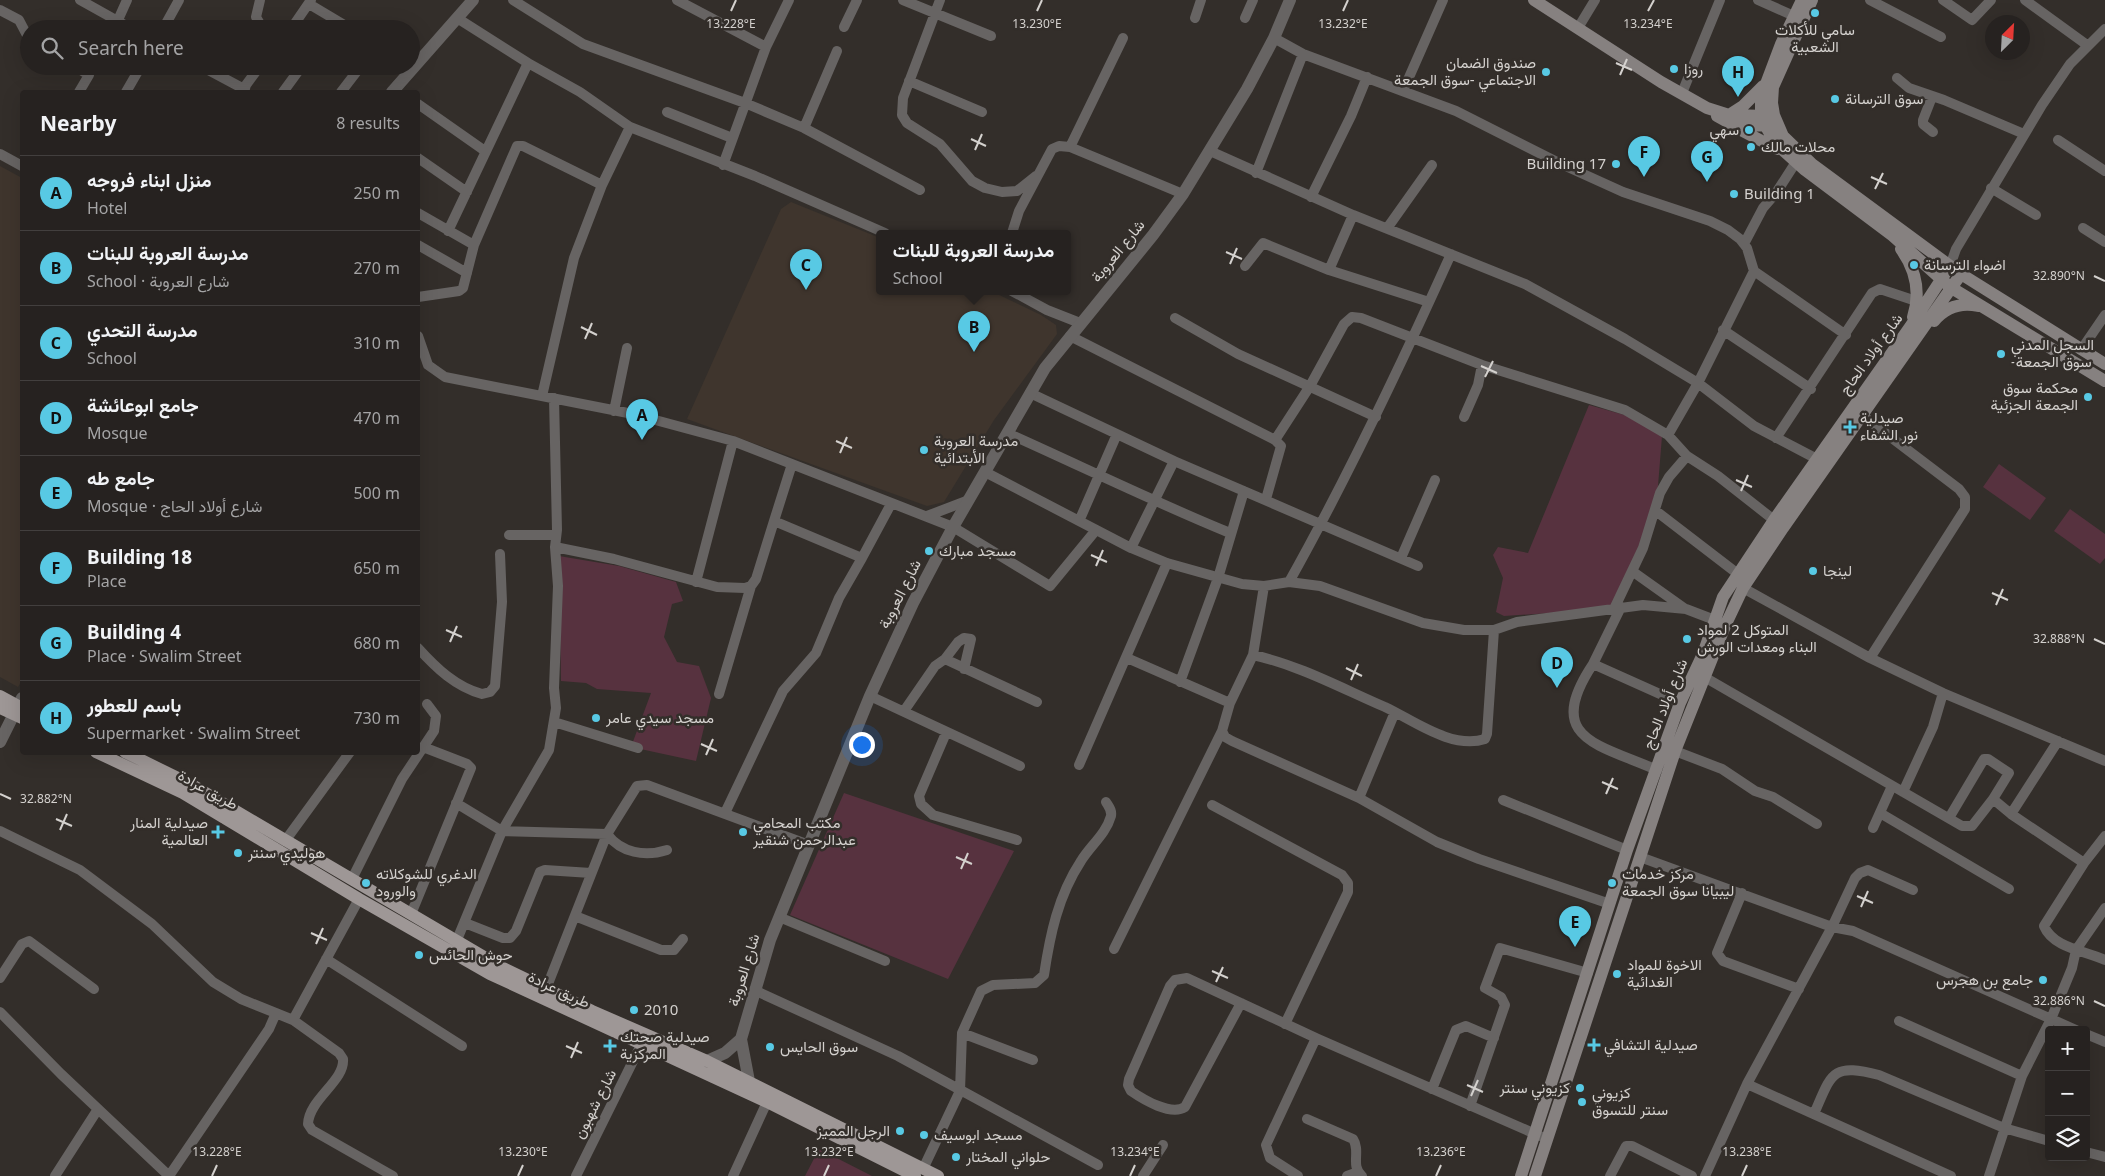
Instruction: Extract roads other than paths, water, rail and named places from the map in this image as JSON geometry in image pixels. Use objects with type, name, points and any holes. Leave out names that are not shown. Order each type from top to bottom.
[{"type":"main road","points":[[1802,0],[1794,16],[1791,33],[1773,87],[1769,121],[1776,144],[1893,236],[1945,284],[2105,381]]},
{"type":"main road","points":[[1812,0],[1791,33],[1764,84],[1759,107],[1769,121],[1812,164],[1961,274],[2105,364]]},
{"type":"main road","points":[[1543,2],[1578,28],[1735,126],[1792,158]]},
{"type":"main road","points":[[1729,115],[1743,106],[1764,84]]},
{"type":"main road","points":[[1707,108],[1729,115],[1769,121]]},
{"type":"main road","points":[[1735,126],[1769,121]]},
{"type":"main road","points":[[1893,236],[1914,270],[1917,284],[1914,330]]},
{"type":"main road","name":"شارع أولاد الحاج","points":[[1535,1176],[1542,1136],[1588,973],[1627,850],[1680,704],[1720,622],[1862,416],[1914,330],[1945,284],[1950,266]]},
{"type":"main road","name":"شارع أولاد الحاج","points":[[1945,284],[1961,274]]},
{"type":"main road","points":[[1914,330],[1954,306],[1977,305],[1994,313]]},
{"type":"main road","name":"شارع أولاد الحاج","points":[[1521,1176],[1542,1136],[1640,857],[1675,751],[1706,678],[1724,598],[1816,458],[1914,330]]},
{"type":"main road","points":[[0,696],[19,709]]},
{"type":"main road","points":[[0,708],[19,709]]},
{"type":"main road","name":"طريق عرادة","points":[[102,755],[183,793],[359,899],[454,948],[707,1061],[749,1082],[914,1174]]},
{"type":"main road","name":"طريق عرادة","points":[[130,755],[192,786],[411,914],[454,948],[511,985],[767,1102],[914,1174],[938,1176]]},
{"type":"street","points":[[80,0],[118,20],[127,0]]},
{"type":"street","points":[[168,20],[179,0]]},
{"type":"street","points":[[258,20],[256,17],[260,0]]},
{"type":"street","points":[[420,57],[473,0]]},
{"type":"street","points":[[513,0],[582,44],[745,103],[804,128],[920,190]]},
{"type":"street","points":[[677,0],[766,47]]},
{"type":"street","points":[[723,164],[766,47],[788,0]]},
{"type":"street","points":[[844,27],[857,0]]},
{"type":"street","points":[[904,0],[990,36]]},
{"type":"street","points":[[940,0],[901,105],[902,115],[907,123],[940,144],[972,181],[985,188],[1002,192],[1018,191],[1036,176]]},
{"type":"street","points":[[1195,18],[1201,0]]},
{"type":"street","points":[[1246,18],[1253,0]]},
{"type":"street","name":"شارع العروبة","points":[[749,1082],[741,1039],[754,990],[779,917],[870,696],[902,626],[953,527],[1045,368],[1153,235],[1183,194],[1210,151],[1274,38],[1290,0]]},
{"type":"street","points":[[1403,91],[1443,0]]},
{"type":"street","points":[[1578,28],[1595,0]]},
{"type":"street","points":[[1682,93],[1720,0]]},
{"type":"street","points":[[1758,0],[1794,16]]},
{"type":"street","points":[[1870,0],[1941,37]]},
{"type":"street","points":[[1943,0],[1972,20],[1991,0]]},
{"type":"street","points":[[2025,0],[2087,46]]},
{"type":"street","points":[[297,20],[310,2],[328,20]]},
{"type":"street","points":[[0,10],[20,22]]},
{"type":"street","points":[[457,18],[528,63],[580,92],[630,128],[756,176],[878,230]]},
{"type":"street","points":[[1950,266],[1956,249],[2024,134],[2070,64],[2105,29]]},
{"type":"street","points":[[1070,147],[1123,38]]},
{"type":"street","points":[[1274,38],[1303,54],[1456,111],[1559,163],[1623,192],[1710,221],[1728,230],[1744,244],[1754,271],[1846,335]]},
{"type":"street","points":[[804,128],[837,50]]},
{"type":"street","points":[[1256,173],[1303,54]]},
{"type":"street","points":[[448,231],[528,63]]},
{"type":"street","points":[[80,90],[89,75]]},
{"type":"street","points":[[127,90],[136,75]]},
{"type":"street","points":[[215,75],[239,90],[252,75]]},
{"type":"street","points":[[284,90],[295,75]]},
{"type":"street","points":[[343,90],[354,75]]},
{"type":"street","points":[[397,90],[406,75]]},
{"type":"street","points":[[1311,197],[1348,124],[1368,77]]},
{"type":"street","points":[[1897,78],[1909,88],[1944,100],[2024,134]]},
{"type":"street","points":[[909,81],[982,112]]},
{"type":"street","points":[[1932,97],[1923,120],[1924,124],[1933,132]]},
{"type":"street","points":[[420,105],[485,151]]},
{"type":"street","points":[[667,112],[732,138]]},
{"type":"street","points":[[542,396],[567,282],[602,185],[630,128]]},
{"type":"street","points":[[2058,140],[2105,171]]},
{"type":"street","points":[[420,297],[461,290],[474,245],[517,146],[522,146],[602,185]]},
{"type":"street","points":[[1013,230],[1018,210],[1036,176],[1052,149],[1059,146],[1070,147],[1183,194]]},
{"type":"street","points":[[1210,151],[1311,197],[1353,215],[1388,227],[1547,296],[1625,339],[1698,383],[1734,413],[1776,438],[1816,458]]},
{"type":"street","points":[[0,154],[20,165]]},
{"type":"street","points":[[1744,244],[1763,208],[1776,193],[1792,158]]},
{"type":"street","points":[[420,159],[467,192]]},
{"type":"street","points":[[1388,227],[1432,165]]},
{"type":"street","points":[[1991,188],[2036,215]]},
{"type":"street","points":[[420,214],[474,245]]},
{"type":"street","points":[[1329,270],[1353,215]]},
{"type":"street","points":[[2083,228],[2105,242]]},
{"type":"street","points":[[1246,266],[1263,244],[1329,270],[1429,302]]},
{"type":"street","points":[[420,246],[467,273]]},
{"type":"street","points":[[1289,582],[1321,525],[1376,417],[1451,254]]},
{"type":"street","points":[[1668,435],[1698,383],[1754,271]]},
{"type":"street","points":[[1776,438],[1811,389],[1876,290],[1880,289],[1916,301]]},
{"type":"street","points":[[1019,295],[1047,310],[1080,323]]},
{"type":"street","points":[[2081,350],[2105,315]]},
{"type":"street","points":[[1275,440],[1310,386],[1344,324],[1352,317],[1368,319],[1482,364],[1626,410],[1668,435],[1687,456],[1718,476],[1774,520]]},
{"type":"street","points":[[1175,318],[1238,354],[1376,417]]},
{"type":"street","points":[[1723,330],[1811,389]]},
{"type":"street","points":[[1070,336],[1275,440],[1281,446],[1266,499]]},
{"type":"street","points":[[420,343],[425,359],[436,373],[445,377],[663,421],[733,440],[953,527],[1050,586],[1096,530]]},
{"type":"street","points":[[614,411],[627,348]]},
{"type":"street","points":[[1464,417],[1478,385],[1482,364]]},
{"type":"street","points":[[1030,393],[1174,461],[1418,566]]},
{"type":"street","points":[[454,948],[502,831],[549,750],[556,708],[554,688],[558,586],[555,547],[554,398]]},
{"type":"street","points":[[1862,416],[1959,489],[1964,497],[1965,508],[1870,658]]},
{"type":"street","points":[[1007,433],[1100,474],[1155,502],[1230,533]]},
{"type":"street","points":[[1080,519],[1117,434]]},
{"type":"street","points":[[696,582],[733,440]]},
{"type":"street","points":[[1657,770],[1588,740],[1575,726],[1572,718],[1574,699],[1593,664],[1618,608],[1668,477],[1687,456]]},
{"type":"street","points":[[1131,548],[1174,461]]},
{"type":"street","points":[[719,694],[751,586],[756,579],[792,464]]},
{"type":"street","points":[[985,472],[1080,519],[1096,530],[1131,548],[1167,563],[1218,578],[1264,586],[1289,582],[1320,586],[1423,624],[1464,630],[1494,630],[1517,622],[1643,605],[1686,609]]},
{"type":"street","points":[[1401,558],[1435,480]]},
{"type":"street","points":[[1180,682],[1218,578],[1244,491]]},
{"type":"street","points":[[927,516],[969,500]]},
{"type":"street","points":[[725,813],[782,690],[816,653],[839,598],[891,504]]},
{"type":"street","points":[[1656,511],[1738,574]]},
{"type":"street","points":[[774,521],[862,558]]},
{"type":"street","points":[[509,535],[556,536]]},
{"type":"street","points":[[555,547],[614,559],[696,582],[733,589],[751,586]]},
{"type":"street","points":[[420,650],[443,673],[458,683],[482,694],[490,692],[495,686],[502,602],[500,554]]},
{"type":"street","points":[[1079,765],[1167,563]]},
{"type":"street","points":[[1632,571],[1686,609],[1720,622]]},
{"type":"street","points":[[1114,949],[1222,731],[1230,703],[1254,655],[1264,586]]},
{"type":"street","points":[[1743,588],[1870,658],[1943,693],[2105,761]]},
{"type":"street","points":[[1254,655],[1328,682],[1438,734],[1461,740],[1484,739],[1487,734],[1494,630]]},
{"type":"street","points":[[904,711],[935,666],[945,659],[958,642],[964,638],[971,639],[964,668]]},
{"type":"street","points":[[1127,658],[1230,703]]},
{"type":"street","points":[[945,659],[1037,702]]},
{"type":"street","points":[[1593,664],[1680,704]]},
{"type":"street","points":[[1706,678],[1892,786],[1949,818],[1969,827],[1993,799],[2009,772],[1988,759],[1984,759],[1949,818]]},
{"type":"street","points":[[1903,792],[1933,728],[1943,693]]},
{"type":"street","points":[[870,696],[1020,766]]},
{"type":"street","points":[[420,753],[434,731],[436,722],[436,716],[428,704]]},
{"type":"street","points":[[0,742],[19,709]]},
{"type":"street","points":[[1360,798],[1394,712]]},
{"type":"street","points":[[554,722],[638,748]]},
{"type":"street","points":[[1222,731],[1225,737],[1232,741],[1360,798],[1437,842],[1470,856],[1610,904]]},
{"type":"street","points":[[946,733],[919,796],[921,804],[933,814],[1017,840]]},
{"type":"street","points":[[2011,814],[2058,741]]},
{"type":"street","points":[[411,914],[471,766],[424,747]]},
{"type":"street","points":[[1675,751],[1722,769],[1755,791],[1773,797],[1817,824]]},
{"type":"street","points":[[285,841],[348,755]]},
{"type":"street","points":[[352,879],[402,779],[418,755]]},
{"type":"street","points":[[546,989],[607,834],[635,788],[640,785],[647,784],[809,845]]},
{"type":"street","points":[[1873,828],[1892,786]]},
{"type":"street","points":[[1993,799],[2011,814],[2084,863]]},
{"type":"street","points":[[1503,800],[1627,850]]},
{"type":"street","points":[[914,1174],[960,1091],[962,1033],[977,1000],[985,988],[993,985],[1035,983],[1044,975],[1050,930],[1056,913],[1080,861],[1103,832],[1111,816],[1111,809],[1106,802]]},
{"type":"street","points":[[456,803],[502,831],[607,834],[619,846],[630,850],[655,854],[667,850]]},
{"type":"street","points":[[1212,805],[1342,875],[1348,883],[1348,892],[1285,1024]]},
{"type":"street","points":[[1880,813],[2008,889]]},
{"type":"street","points":[[0,831],[80,870],[152,924],[214,982],[242,999],[293,1020],[339,1053],[343,1059],[342,1069],[310,1111],[308,1124],[312,1130],[393,1176]]},
{"type":"street","points":[[2105,836],[2084,863],[2044,926],[2052,938],[2076,950],[2105,960]]},
{"type":"street","points":[[1640,857],[1832,927],[1853,931],[2067,1026]]},
{"type":"street","points":[[465,923],[503,938],[510,938],[516,932],[540,872],[545,870],[591,873]]},
{"type":"street","points":[[1705,1176],[1747,1084],[1832,927],[1855,878],[1860,873],[1868,870],[1913,890]]},
{"type":"street","points":[[1742,893],[1717,953],[1718,957],[1723,961],[1799,989]]},
{"type":"street","points":[[293,1020],[359,899]]},
{"type":"street","points":[[1989,1176],[2022,1076],[2072,968],[2076,950],[2105,908]]},
{"type":"street","points":[[575,916],[661,950],[674,950],[683,939]]},
{"type":"street","points":[[779,917],[884,961]]},
{"type":"street","points":[[0,978],[22,944],[29,941],[94,989]]},
{"type":"street","points":[[1470,1106],[1505,1002],[1501,997],[1485,988],[1500,948],[1588,973]]},
{"type":"street","points":[[326,959],[462,1046]]},
{"type":"street","points":[[1241,1003],[1185,1108],[1178,1111],[1170,1110],[1131,1091],[1128,1086],[1129,1079],[1170,986],[1175,980],[1187,978],[1241,1003],[1285,1024],[1316,1038],[1542,1136]]},
{"type":"street","points":[[754,990],[898,1056],[1098,1165]]},
{"type":"street","points":[[1,1015],[169,1176],[269,1029],[276,1013]]},
{"type":"street","points":[[1899,1021],[2022,1076]]},
{"type":"street","points":[[1432,1089],[1456,1030],[1466,1026],[1494,1038]]},
{"type":"street","points":[[962,1033],[1033,1060]]},
{"type":"street","points":[[2090,1036],[2105,1042]]},
{"type":"street","points":[[1298,1176],[1270,1158],[1266,1145],[1316,1038]]},
{"type":"street","points":[[707,1061],[725,1053],[741,1039]]},
{"type":"street","name":"شارع شهبون","points":[[576,1176],[641,1045]]},
{"type":"street","points":[[1814,1114],[1829,1080],[1834,1074],[1843,1070],[1861,1070],[1879,1075],[2004,1128],[2045,1140]]},
{"type":"street","points":[[1747,1084],[1951,1176]]},
{"type":"street","points":[[733,1176],[767,1102]]},
{"type":"street","points":[[55,1176],[98,1109]]},
{"type":"street","points":[[1307,1119],[1353,1140],[1356,1147],[1356,1166],[1360,1174],[1348,1176]]},
{"type":"street","points":[[1143,1176],[1162,1145]]},
{"type":"street","points":[[1610,1176],[1626,1146],[1632,1146],[1692,1176]]},
{"type":"street","points":[[2090,1153],[2105,1157]]},
{"type":"place","name":"سامي للأكلات الشعبية","points":[[1815,13]]},
{"type":"place","name":"روزا","points":[[1674,69]]},
{"type":"place","name":"صندوق الضمان الاجتماعي -سوق الجمعة","points":[[1546,72]]},
{"type":"place","name":"باسم للعطور","points":[[1738,97]]},
{"type":"place","name":"سوق الترسانة","points":[[1835,99]]},
{"type":"place","name":"سهي","points":[[1749,130]]},
{"type":"place","name":"محلات مالك","points":[[1751,147]]},
{"type":"place","name":"Building 17","points":[[1616,164]]},
{"type":"place","name":"Building 18","points":[[1644,177]]},
{"type":"place","name":"Building 4","points":[[1707,182]]},
{"type":"place","name":"Building 1","points":[[1734,194]]},
{"type":"place","name":"اضواء الترسانة","points":[[1914,265]]},
{"type":"place","name":"مدرسة التحدي","points":[[806,290]]},
{"type":"place","name":"مدرسة العروبة للبنات","points":[[974,352]]},
{"type":"place","name":"السجل المدني -سوق الجمعة","points":[[2001,354]]},
{"type":"place","name":"محكمة سوق الجمعة الجزئية","points":[[2088,397]]},
{"type":"place","name":"صيدلية نور الشفاء","points":[[1850,427]]},
{"type":"place","name":"منزل ابناء فروجه","points":[[642,440]]},
{"type":"place","name":"مدرسة العروبة الأبتدائية","points":[[924,450]]},
{"type":"place","name":"مسجد مبارك","points":[[929,551]]},
{"type":"place","name":"لينجا","points":[[1813,571]]},
{"type":"place","name":"المتوكل 2 لمواد البناء ومعدات الورش","points":[[1687,639]]},
{"type":"place","name":"جامع ابوعائشة","points":[[1557,688]]},
{"type":"place","name":"مسجد سيدي عامر","points":[[596,718]]},
{"type":"place","name":"صيدلية المنار العالمية","points":[[218,832]]},
{"type":"place","name":"مكتب المحامي عبدالرحمن شنقير","points":[[743,832]]},
{"type":"place","name":"هوليدي سنتر","points":[[238,853]]},
{"type":"place","name":"الدغري للشوكلاته والورود","points":[[366,883]]},
{"type":"place","name":"مركز خدمات ليبيانا سوق الجمعة","points":[[1612,883]]},
{"type":"place","name":"جامع طه","points":[[1575,947]]},
{"type":"place","name":"حوش الحائس","points":[[419,955]]},
{"type":"place","name":"الاخوة للمواد الغدائية","points":[[1617,974]]},
{"type":"place","name":"جامع بن هجرس","points":[[2043,980]]},
{"type":"place","name":"2010","points":[[634,1010]]},
{"type":"place","name":"صيدلية التشافي","points":[[1594,1045]]},
{"type":"place","name":"صيدلية صحتك المركزية","points":[[610,1046]]},
{"type":"place","name":"سوق الحايس","points":[[770,1047]]},
{"type":"place","name":"كزيوني سنتر","points":[[1580,1088]]},
{"type":"place","name":"كزيوني سنتر للتسوق","points":[[1582,1102]]},
{"type":"place","name":"الرجل المميز","points":[[900,1131]]},
{"type":"place","name":"مسجد ابوسيف","points":[[924,1135]]},
{"type":"place","name":"حلواني المختار","points":[[956,1157]]}]
